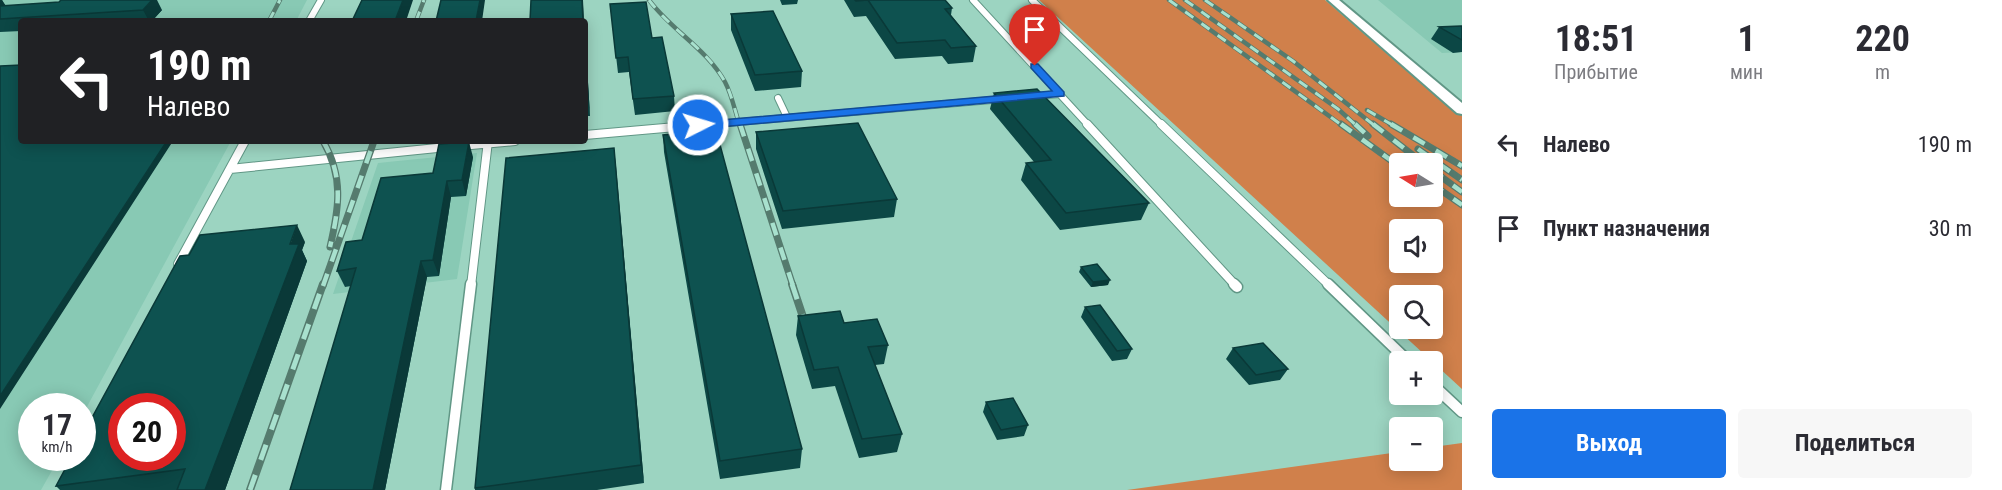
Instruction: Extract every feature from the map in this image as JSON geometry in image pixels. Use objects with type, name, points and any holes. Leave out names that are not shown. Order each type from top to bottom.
[{"type":"street","points":[[1333,0],[1462,110]]},
{"type":"lane","points":[[311,18],[321,0]]},
{"type":"lane","points":[[973,0],[1237,287]]},
{"type":"lane","points":[[1032,0],[1398,351]]},
{"type":"lane","points":[[1026,97],[1060,94]]},
{"type":"lane","points":[[778,98],[787,117]]},
{"type":"lane","points":[[588,135],[1015,98]]},
{"type":"lane","points":[[173,274],[243,144]]},
{"type":"lane","points":[[230,169],[469,144]]},
{"type":"lane","points":[[446,490],[488,144]]},
{"type":"lane","points":[[1443,394],[1462,412]]},
{"type":"shaded area","points":[[0,0],[307,0],[298,18],[18,18],[18,144],[229,144],[94,393],[18,393],[18,471],[52,471],[41,490],[0,490]]},
{"type":"shaded area","points":[[1039,0],[1325,0],[1445,104],[1462,104],[1462,389],[1443,372],[1443,351],[1421,351],[1408,339],[1443,339],[1443,285],[1389,285],[1389,322]]},
{"type":"shaded area","points":[[1378,0],[1462,0],[1462,52],[1442,53]]},
{"type":"shaded area","points":[[477,153],[457,279],[333,294],[378,163]]},
{"type":"shaded area","points":[[1462,443],[1462,490],[1127,490],[1389,453],[1389,471],[1443,471],[1443,446]]},
{"type":"building","points":[[61,0],[152,0],[143,10],[0,19],[0,6]]},
{"type":"building","points":[[362,0],[403,0],[396,18],[353,18]]},
{"type":"building","points":[[441,0],[480,0],[477,18],[437,18]]},
{"type":"building","points":[[531,0],[582,0],[583,18],[530,18]]},
{"type":"building","points":[[868,0],[945,0],[952,8],[945,9],[976,46],[951,48],[945,40],[897,43]]},
{"type":"building","points":[[646,2],[652,38],[662,37],[674,96],[633,99],[628,57],[616,58],[610,4]]},
{"type":"building","points":[[773,11],[802,71],[755,75],[731,14]]},
{"type":"building","points":[[1462,26],[1462,40],[1439,27]]},
{"type":"building","points":[[18,65],[18,144],[165,144],[0,396],[0,66]]},
{"type":"building","points":[[1037,89],[1149,203],[1066,213],[1026,163],[1051,160],[994,93]]},
{"type":"building","points":[[858,123],[897,199],[783,211],[756,132]]},
{"type":"building","points":[[716,130],[802,449],[720,461],[663,135]]},
{"type":"building","points":[[439,144],[469,144],[462,180],[447,181],[433,260],[421,261],[373,490],[290,490],[356,268],[337,271],[346,242],[362,240],[381,178],[433,173]]},
{"type":"building","points":[[614,148],[641,465],[475,488],[506,158]]},
{"type":"building","points":[[297,225],[290,244],[299,244],[205,490],[177,490],[186,471],[186,393],[108,393],[108,471],[170,471],[56,486],[64,471],[96,471],[96,410],[180,256],[189,255],[200,235]]},
{"type":"building","points":[[1097,264],[1110,280],[1093,282],[1081,267]]},
{"type":"building","points":[[1100,305],[1132,349],[1117,351],[1085,307]]},
{"type":"building","points":[[840,311],[844,323],[877,319],[888,345],[868,347],[902,434],[862,439],[838,367],[814,370],[798,316]]},
{"type":"building","points":[[1263,343],[1288,369],[1256,375],[1233,348]]},
{"type":"building","points":[[1013,398],[1028,425],[1001,430],[986,402]]},
{"type":"railway","points":[[271,18],[280,0]]},
{"type":"railway","points":[[417,18],[424,0]]},
{"type":"railway","points":[[649,0],[709,59],[717,70],[732,98],[740,126]]},
{"type":"railway","points":[[1169,0],[1343,126]]},
{"type":"railway","points":[[1185,0],[1338,109],[1357,126]]},
{"type":"railway","points":[[1205,0],[1293,61],[1375,126]]},
{"type":"railway","points":[[1367,110],[1394,126]]},
{"type":"railway","points":[[740,124],[793,286]]},
{"type":"railway","points":[[1341,124],[1389,159]]},
{"type":"railway","points":[[1355,124],[1368,136]]},
{"type":"railway","points":[[1373,124],[1410,153]]},
{"type":"railway","points":[[1391,124],[1462,166]]},
{"type":"railway","points":[[325,144],[334,167],[338,193],[336,219],[330,247]]},
{"type":"railway","points":[[323,286],[373,144]]},
{"type":"railway","points":[[1418,149],[1462,180]]},
{"type":"railway","points":[[1443,178],[1462,192]]},
{"type":"railway","points":[[1443,192],[1462,205]]},
{"type":"railway","points":[[250,490],[323,284]]},
{"type":"railway","points":[[792,284],[805,323]]},
{"type":"route","points":[[698,125],[1060,94],[1035,66]]}]
